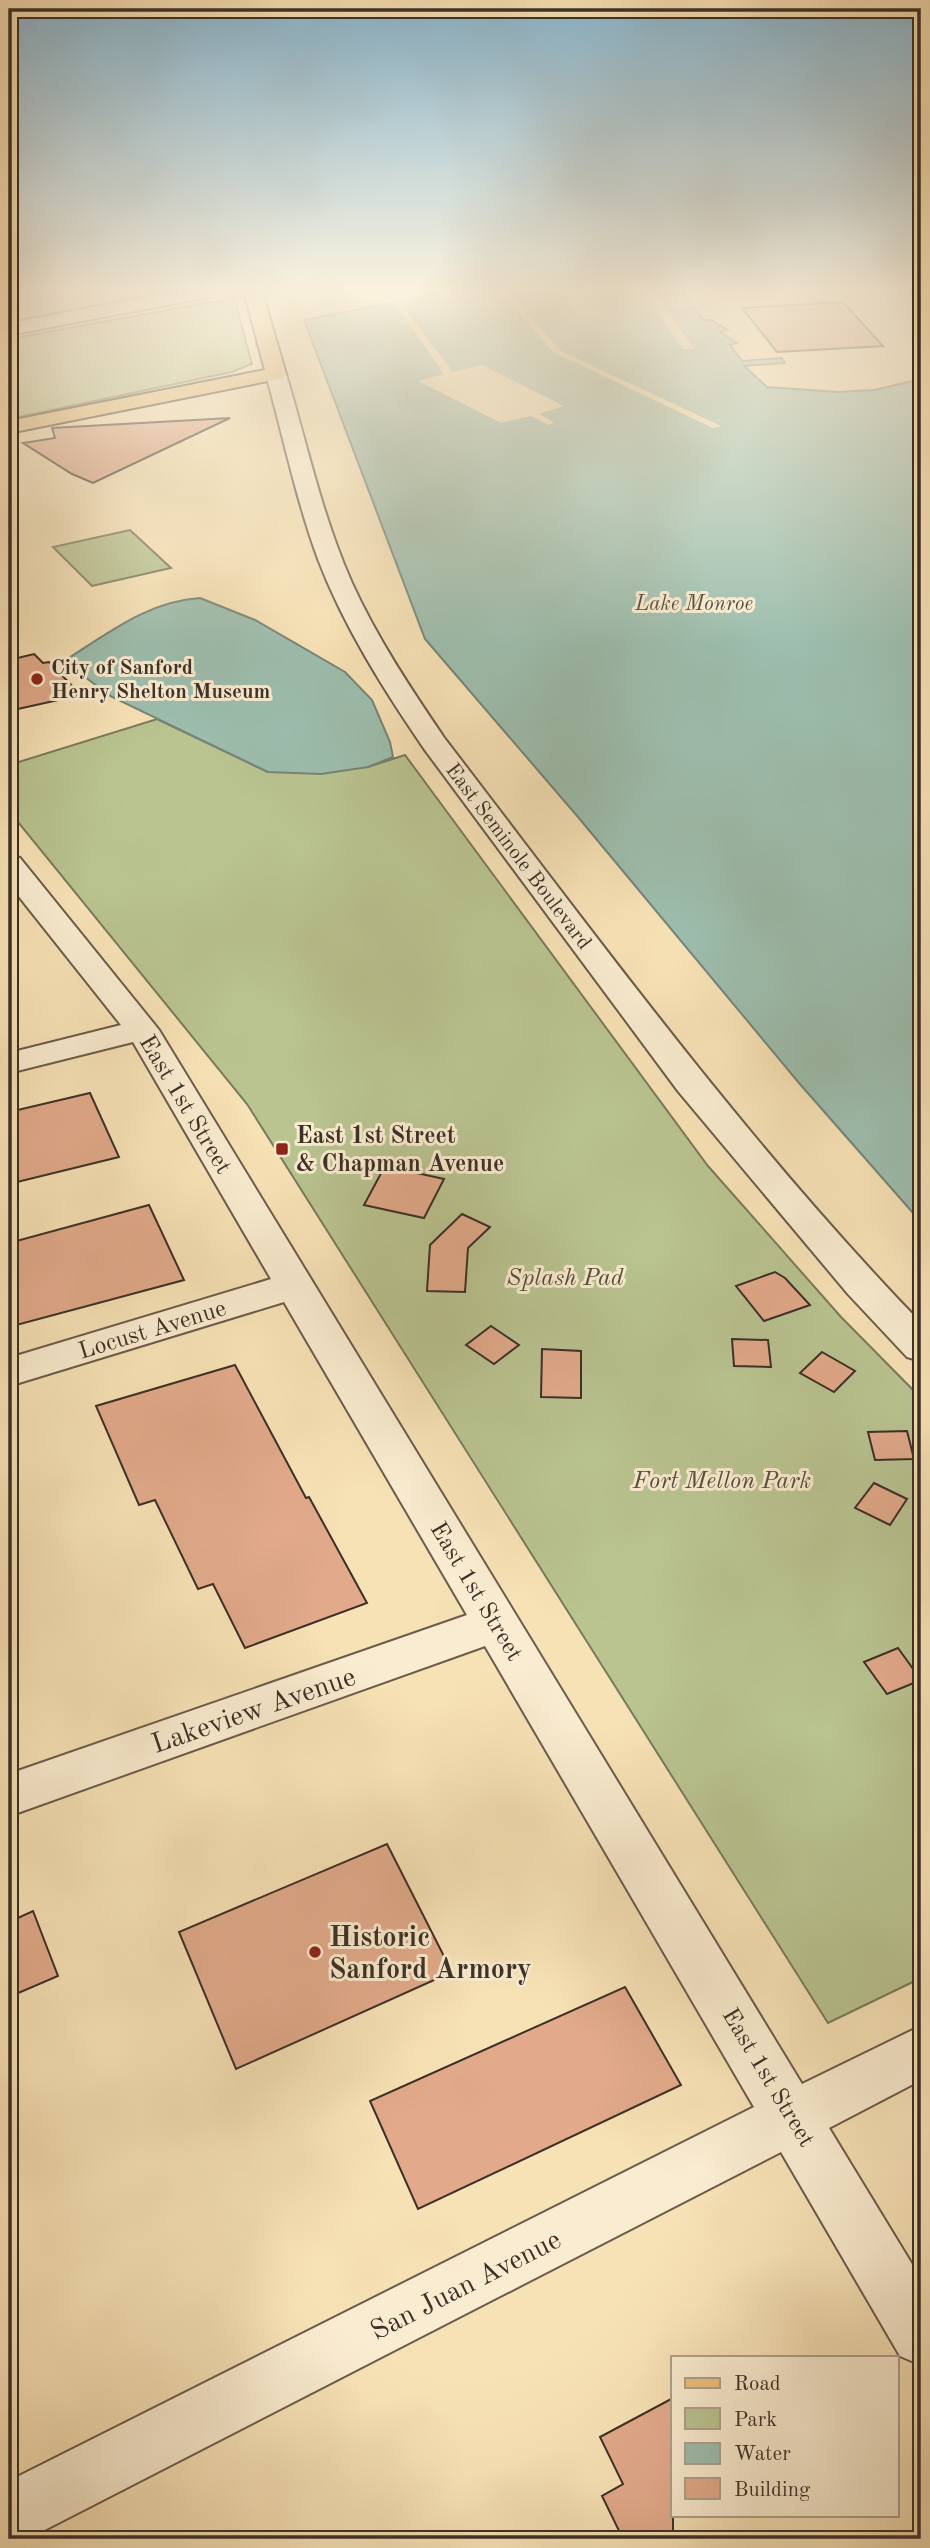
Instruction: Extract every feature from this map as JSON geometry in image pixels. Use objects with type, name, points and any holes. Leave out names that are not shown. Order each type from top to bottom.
[{"type":"main road","points":[[9,427],[110,407]]},
{"type":"street","name":"East Seminole Boulevard","points":[[286,407],[340,584],[396,686],[435,744],[690,1083],[862,1285],[921,1347]]},
{"type":"street","name":"East 1st Street","points":[[9,864],[142,1030],[921,2334]]},
{"type":"street","points":[[9,1063],[142,1030]]},
{"type":"street","name":"Locust Avenue","points":[[9,1373],[295,1285]]},
{"type":"street","name":"Lakeview Avenue","points":[[9,1795],[497,1623]]},
{"type":"street","name":"San Juan Avenue","points":[[9,2515],[921,2052]]},
{"type":"green space","points":[[9,407],[66,407],[9,419]]},
{"type":"green space","points":[[130,530],[171,568],[92,586],[53,547]]},
{"type":"green space","name":"Fort Mellon Park","points":[[157,719],[268,772],[368,767],[405,755],[708,1166],[841,1317],[921,1398],[921,1978],[828,2023],[247,1104],[9,811],[9,765]]},
{"type":"water","name":"Lake Monroe","points":[[337,407],[921,407],[921,1222],[799,1083],[578,817],[425,639]]},
{"type":"water","points":[[200,598],[255,620],[345,672],[372,700],[390,742],[393,757],[368,767],[321,774],[268,772],[110,696],[64,661],[145,612],[181,600]]},
{"type":"pier","points":[[469,407],[561,407],[539,414],[554,422],[548,425],[531,416],[501,423]]},
{"type":"pier","points":[[669,407],[680,407],[721,426],[713,428]]},
{"type":"building","points":[[230,418],[93,483],[72,474],[23,443],[55,438],[52,428]]},
{"type":"building","name":"City of Sanford Henry Shelton Museum","points":[[34,654],[43,663],[49,662],[81,695],[9,711],[9,660]]},
{"type":"building","points":[[90,1093],[119,1157],[9,1184],[9,1112]]},
{"type":"building","points":[[385,1166],[444,1179],[424,1218],[364,1205]]},
{"type":"building","points":[[149,1205],[184,1280],[9,1327],[9,1243]]},
{"type":"building","points":[[462,1214],[490,1227],[468,1248],[465,1292],[427,1291],[430,1245]]},
{"type":"building","points":[[775,1272],[785,1278],[810,1305],[764,1321],[736,1286]]},
{"type":"building","points":[[491,1326],[519,1345],[494,1364],[466,1345]]},
{"type":"building","points":[[732,1339],[768,1340],[771,1367],[734,1366]]},
{"type":"building","points":[[542,1349],[581,1351],[581,1398],[541,1397]]},
{"type":"building","points":[[822,1352],[855,1371],[834,1392],[800,1373]]},
{"type":"building","points":[[235,1365],[306,1498],[309,1497],[367,1603],[245,1648],[213,1584],[198,1589],[155,1500],[139,1505],[96,1406]]},
{"type":"building","points":[[907,1431],[914,1459],[875,1460],[868,1432]]},
{"type":"building","points":[[874,1483],[907,1499],[890,1525],[855,1508]]},
{"type":"building","points":[[898,1648],[921,1680],[887,1694],[864,1662]]},
{"type":"building","name":"Historic Sanford Armory","points":[[387,1844],[452,1972],[236,2069],[179,1932]]},
{"type":"building","points":[[33,1911],[58,1976],[9,1997],[9,1922]]},
{"type":"building","points":[[625,1987],[681,2085],[418,2209],[370,2101]]},
{"type":"building","points":[[671,2399],[673,2539],[623,2539],[602,2496],[623,2484],[600,2437]]},
{"type":"place","name":"City of Sanford Henry Shelton Museum","points":[[37,679]]},
{"type":"place","name":"East 1st Street & Chapman Avenue","points":[[282,1149]]},
{"type":"place","name":"Historic Sanford Armory","points":[[315,1952]]},
{"type":"park label","name":"Splash Pad","points":[[565,1277]]}]
